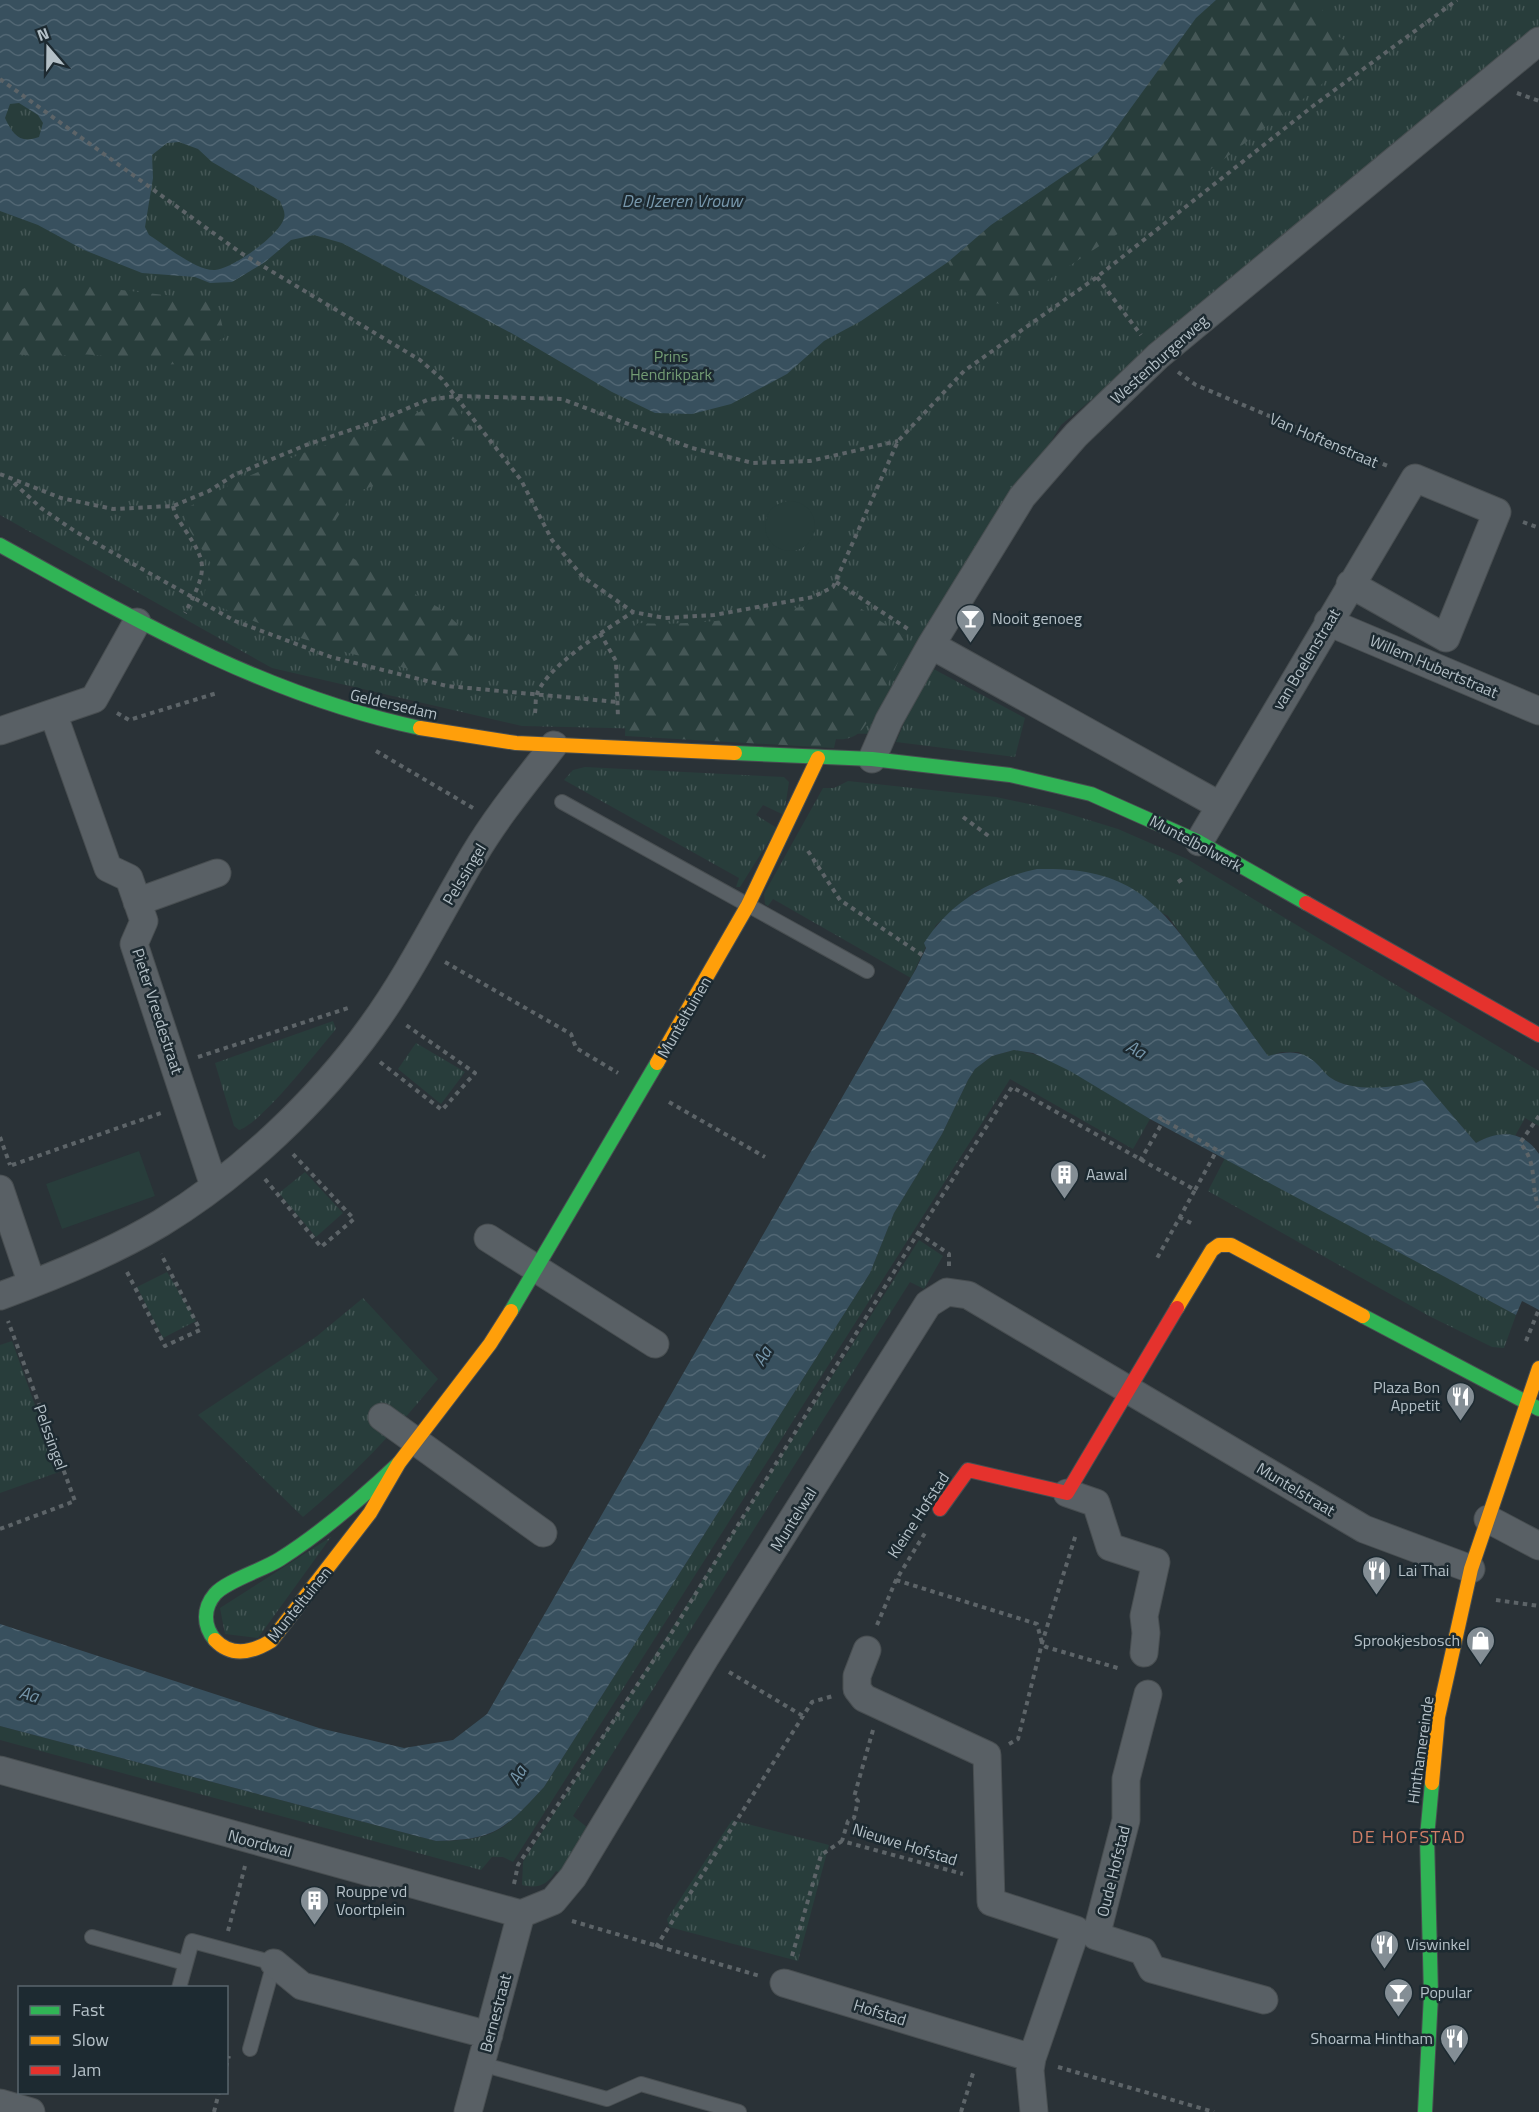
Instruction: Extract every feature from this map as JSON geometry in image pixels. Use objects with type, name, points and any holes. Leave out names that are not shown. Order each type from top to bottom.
[{"type":"street","name":"Westenburgerweg","points":[[872,759],[888,720],[1022,497],[1076,435],[1158,357],[1539,41]]},
{"type":"street","points":[[1415,478],[1497,512],[1436,665]]},
{"type":"street","name":"van Boelenstraat","points":[[1198,842],[1415,478]]},
{"type":"street","name":"Geldersedam","points":[[0,545],[137,622],[172,639],[235,669],[339,708],[462,736],[516,742],[818,758]]},
{"type":"street","points":[[1350,584],[1446,638]]},
{"type":"street","points":[[0,731],[94,699],[137,622]]},
{"type":"street","name":"Willem Hubertstraat","points":[[1328,622],[1436,665],[1539,711]]},
{"type":"street","points":[[931,645],[1219,805]]},
{"type":"street","name":"Pieter Vreedestraat","points":[[53,713],[108,868],[129,878],[144,921],[134,944],[214,1186]]},
{"type":"street","name":"Pelssingel","points":[[4,1307],[32,1284],[148,1230],[214,1186],[275,1136],[324,1087],[371,1028],[475,852],[554,745]]},
{"type":"street","name":"Muntelbolwerk","points":[[818,758],[872,759],[1010,775],[1061,787],[1125,807],[1198,842],[1539,1035]]},
{"type":"street","name":"Munteltuinen","points":[[399,1464],[333,1524],[255,1574],[221,1588],[213,1596],[206,1620],[209,1632],[216,1642],[226,1650],[244,1654],[262,1649],[271,1641],[370,1513],[399,1464],[490,1344],[538,1269],[748,905],[818,758]]},
{"type":"street","points":[[137,902],[217,873]]},
{"type":"street","points":[[5,1177],[32,1284]]},
{"type":"street","points":[[488,1238],[655,1344]]},
{"type":"street","points":[[1134,1661],[1146,1633],[1144,1616],[1156,1562],[1110,1547],[1096,1503],[1067,1493],[1212,1250],[1219,1245],[1231,1245],[1533,1406]]},
{"type":"street","points":[[947,1292],[968,1295],[1129,1391]]},
{"type":"street","name":"Muntelwal","points":[[515,1913],[553,1901],[573,1877],[705,1658],[928,1304],[947,1292]]},
{"type":"street","name":"Hinthamereinde","points":[[1425,2112],[1431,2014],[1427,1837],[1430,1783],[1438,1717],[1471,1569],[1488,1519],[1533,1406],[1539,1368]]},
{"type":"street","name":"Muntelstraat","points":[[1129,1391],[1364,1529],[1471,1569]]},
{"type":"street","points":[[382,1417],[543,1533]]},
{"type":"street","name":"Kleine Hofstad","points":[[940,1509],[968,1470],[1067,1493]]},
{"type":"street","points":[[1488,1519],[1539,1546]]},
{"type":"street","points":[[867,1650],[857,1676],[856,1689],[864,1698],[987,1755],[991,1902],[1086,1933],[1032,2058],[1030,2070],[1034,2112]]},
{"type":"street","name":"Oude Hofstad","points":[[1148,1695],[1126,1779],[1126,1820],[1086,1933],[1143,1951],[1152,1969],[1264,2000]]},
{"type":"street","name":"Noordwal","points":[[0,1770],[515,1913]]},
{"type":"street","name":"Bernestraat","points":[[468,2112],[489,2035],[515,1913]]},
{"type":"street","points":[[274,1963],[302,1986],[489,2035]]},
{"type":"street","name":"Hofstad","points":[[784,1983],[1032,2058]]},
{"type":"street","points":[[0,2103],[31,2112]]},
{"type":"lane","points":[[562,802],[867,971]]},
{"type":"lane","points":[[92,1937],[185,1963]]},
{"type":"lane","points":[[179,1986],[192,1941],[274,1963],[250,2049]]},
{"type":"lane","points":[[481,2064],[607,2099],[641,2084],[739,2112]]},
{"type":"path","points":[[0,79],[240,254],[276,273],[420,360],[442,379],[521,480],[552,540],[584,577],[633,612],[665,618],[714,615],[813,597],[833,587],[898,441],[964,371],[1097,277],[1313,106],[1457,0]]},
{"type":"path","name":"Van Hoftenstraat","points":[[1097,277],[1158,357],[1196,385],[1415,478]]},
{"type":"path","points":[[11,481],[61,498],[113,509],[173,506],[209,491],[234,475],[306,445],[380,420],[427,400],[456,396],[562,399],[692,448],[753,463],[810,461],[898,441]]},
{"type":"path","points":[[0,474],[40,508],[76,532],[234,621],[331,657],[447,686],[617,702]]},
{"type":"path","points":[[172,639],[203,576],[202,559],[175,514],[173,506]]},
{"type":"path","points":[[836,582],[931,645]]},
{"type":"path","points":[[516,742],[535,714],[537,693],[558,666],[600,633],[633,612]]},
{"type":"path","points":[[600,633],[616,661],[618,746]]},
{"type":"path","points":[[94,699],[129,720],[216,695],[235,669]]},
{"type":"path","points":[[963,817],[990,837]]},
{"type":"path","points":[[789,823],[840,900],[922,955]]},
{"type":"path","points":[[1178,882],[1184,878]]},
{"type":"path","points":[[420,948],[571,1034],[576,1048]]},
{"type":"path","points":[[175,1064],[348,1008],[371,1028],[442,1110],[475,1073],[371,1028]]},
{"type":"path","points":[[5,1177],[188,1104]]},
{"type":"path","points":[[1539,1116],[1520,1143],[1529,1150],[1537,1165],[1535,1199],[1539,1208]]},
{"type":"path","points":[[1158,1117],[1224,1154]]},
{"type":"path","points":[[1140,1161],[1164,1120]]},
{"type":"path","points":[[248,1158],[321,1247],[354,1219],[275,1136]]},
{"type":"path","points":[[0,1137],[5,1177]]},
{"type":"path","points":[[1195,1190],[1217,1150]]},
{"type":"path","points":[[0,1169],[5,1177]]},
{"type":"path","points":[[1156,1260],[1179,1217]]},
{"type":"path","points":[[114,1247],[165,1346],[200,1330],[148,1230]]},
{"type":"path","points":[[918,1233],[949,1254],[947,1292]]},
{"type":"path","name":"Pelssingel","points":[[0,1529],[75,1501],[4,1307]]},
{"type":"path","points":[[1535,1319],[1539,1309]]},
{"type":"path","points":[[987,1755],[1018,1739],[1042,1643],[1077,1529],[1067,1493]]},
{"type":"path","name":"Kleine Hofstad","points":[[867,1650],[896,1580],[940,1509]]},
{"type":"path","points":[[896,1580],[1037,1624],[1042,1643],[1046,1647],[1134,1661]]},
{"type":"path","points":[[705,1658],[803,1716]]},
{"type":"path","points":[[656,1947],[812,1702],[856,1689]]},
{"type":"path","name":"Nieuwe Hofstad","points":[[880,1707],[854,1797],[858,1801],[842,1841],[991,1881]]},
{"type":"path","points":[[224,1949],[251,1841]]},
{"type":"path","points":[[553,1901],[572,1922],[784,1983],[821,1855],[842,1841]]},
{"type":"path","points":[[962,2112],[982,2043]]},
{"type":"path","points":[[1032,2058],[1214,2112]]},
{"type":"path","points":[[214,2112],[218,2094]]},
{"type":"green space","name":"Prins Hendrikpark","points":[[0,0],[1539,0],[1539,30],[1061,425],[875,734],[522,726],[272,668],[0,515]]},
{"type":"green space","points":[[1317,0],[1336,35],[1347,42],[1351,53],[1320,86],[1178,194],[1045,282],[1002,304],[970,300],[948,262],[991,225],[1042,193],[1155,71],[1196,18],[1215,1]]},
{"type":"green space","points":[[53,282],[207,300],[219,312],[225,337],[180,364],[156,365],[124,357],[79,354],[41,357],[16,354],[0,344],[0,301],[3,297],[30,286]]},
{"type":"green space","points":[[440,403],[458,409],[474,432],[444,442],[420,464],[394,479],[353,493],[335,521],[344,553],[441,609],[473,638],[468,659],[448,679],[354,654],[262,625],[203,599],[212,565],[190,531],[183,510],[239,480],[313,449],[380,429]]},
{"type":"green space","points":[[785,501],[795,501],[808,508],[815,521],[815,531],[808,544],[795,551],[785,551],[776,547],[769,540],[765,531],[765,521],[769,512],[776,505]]},
{"type":"green space","points":[[838,594],[907,638],[880,701],[861,731],[855,735],[846,739],[836,739],[834,748],[625,736],[627,674],[625,638],[638,623],[703,622],[749,617],[812,604]]},
{"type":"green space","points":[[928,666],[1025,718],[1015,757],[896,742]]},
{"type":"green space","points":[[585,767],[784,777],[789,782],[784,815],[763,805],[756,815],[777,828],[740,887],[736,887],[739,878],[564,780],[573,770]]},
{"type":"green space","points":[[848,781],[996,797],[1053,809],[1118,829],[1187,859],[1539,1071],[1539,1126],[1525,1118],[1515,1136],[1495,1135],[1476,1143],[1422,1081],[1389,1088],[1365,1088],[1332,1079],[1299,1052],[1281,1052],[1268,1057],[1168,916],[1074,870],[1037,869],[976,891],[936,925],[911,978],[773,899],[768,906],[765,904],[764,894],[823,788],[834,788]]},
{"type":"green space","points":[[333,1021],[336,1029],[275,1101],[249,1125],[239,1130],[234,1126],[215,1063]]},
{"type":"green space","points":[[416,1043],[465,1072],[441,1104],[398,1069]]},
{"type":"green space","points":[[1014,1050],[1031,1053],[1067,1068],[1150,1119],[1133,1149],[1010,1079],[513,1862],[503,1857],[492,1857],[481,1870],[0,1740],[0,1726],[436,1841],[474,1838],[498,1830],[519,1813],[544,1787],[870,1273],[894,1213],[942,1134],[975,1069],[992,1056]]},
{"type":"green space","points":[[139,1151],[155,1196],[62,1229],[46,1184]]},
{"type":"green space","points":[[1225,1158],[1516,1315],[1504,1348],[1492,1347],[1429,1316],[1208,1191]]},
{"type":"green space","points":[[305,1172],[343,1213],[316,1237],[279,1193]]},
{"type":"green space","points":[[919,1240],[943,1256],[924,1289],[910,1282],[573,1816],[588,1828],[560,1873],[556,1871],[542,1885],[522,1885],[523,1862]]},
{"type":"green space","points":[[167,1272],[196,1321],[163,1338],[137,1287]]},
{"type":"green space","points":[[363,1298],[438,1379],[374,1451],[303,1517],[198,1415],[317,1336]]},
{"type":"green space","points":[[12,1341],[59,1472],[0,1493],[0,1345]]},
{"type":"green space","points":[[331,1537],[258,1638],[225,1634],[220,1608]]},
{"type":"green space","points":[[732,1820],[829,1845],[798,1961],[669,1927],[667,1919]]},
{"type":"water","name":"De IJzeren Vrouw","points":[[0,0],[1216,0],[1196,18],[1099,152],[991,225],[948,262],[861,321],[824,341],[787,374],[731,404],[692,414],[655,413],[612,392],[513,334],[342,243],[314,235],[291,240],[265,262],[232,282],[210,283],[195,277],[142,273],[84,250],[38,225],[0,211]],"holes":[[[19,103],[38,115],[43,123],[39,137],[22,139],[8,124],[5,118],[10,104]],[[179,142],[198,149],[212,162],[280,201],[284,214],[281,225],[265,242],[243,258],[223,268],[207,269],[190,262],[149,235],[145,227],[153,178],[152,155],[167,143]]]},
{"type":"water","name":"Aa","points":[[1037,869],[1093,873],[1115,880],[1152,903],[1185,939],[1268,1056],[1288,1052],[1307,1056],[1331,1078],[1351,1086],[1388,1087],[1422,1080],[1476,1143],[1502,1134],[1526,1140],[1533,1146],[1539,1154],[1539,1310],[1522,1301],[1516,1315],[1150,1119],[1070,1071],[1033,1053],[1014,1050],[992,1056],[975,1069],[942,1134],[894,1213],[870,1273],[544,1787],[509,1822],[486,1835],[436,1841],[0,1726],[0,1624],[319,1728],[404,1748],[453,1740],[487,1714],[916,969],[926,948],[924,943],[947,915],[973,894],[1003,879]]},
{"type":"traffic: fast","points":[[0,545],[101,601],[203,653],[255,676],[364,714],[420,728]]},
{"type":"traffic: fast","points":[[735,753],[872,759],[1010,775],[1091,794],[1199,842],[1306,903]]},
{"type":"traffic: fast","points":[[511,1311],[657,1063]]},
{"type":"traffic: fast","points":[[1363,1316],[1539,1409]]},
{"type":"traffic: fast","points":[[215,1640],[208,1629],[206,1617],[208,1605],[220,1589],[273,1563],[312,1537],[399,1463]]},
{"type":"traffic: fast","points":[[1425,2112],[1431,1995],[1427,1837],[1432,1783]]},
{"type":"traffic: slow","points":[[420,728],[516,743],[735,753]]},
{"type":"traffic: slow","points":[[657,1063],[748,905],[818,758]]},
{"type":"traffic: slow","points":[[1177,1308],[1212,1250],[1219,1245],[1231,1245],[1363,1316]]},
{"type":"traffic: slow","points":[[215,1640],[222,1646],[235,1651],[250,1650],[271,1641],[370,1513],[399,1463],[490,1344],[511,1311]]},
{"type":"traffic: slow","points":[[1432,1783],[1438,1717],[1471,1569],[1539,1368]]},
{"type":"traffic: jam","points":[[1306,903],[1539,1035]]},
{"type":"traffic: jam","points":[[940,1509],[968,1470],[1067,1493],[1177,1308]]},
{"type":"place","name":"Nooit genoeg","points":[[971,644]]},
{"type":"place","name":"Aawal","points":[[1065,1200]]},
{"type":"place","name":"Plaza Bon Appetit","points":[[1461,1422]]},
{"type":"place","name":"Lai Thai","points":[[1377,1596]]},
{"type":"place","name":"Sprookjesbosch","points":[[1481,1666]]},
{"type":"place","name":"Rouppe vd Voortplein","points":[[315,1926]]},
{"type":"place","name":"Viswinkel","points":[[1385,1970]]},
{"type":"place","name":"Popular","points":[[1399,2018]]},
{"type":"place","name":"Shoarma Hintham","points":[[1454,2064]]},
{"type":"district","name":"DE HOFSTAD","points":[[1409,1836]]}]
